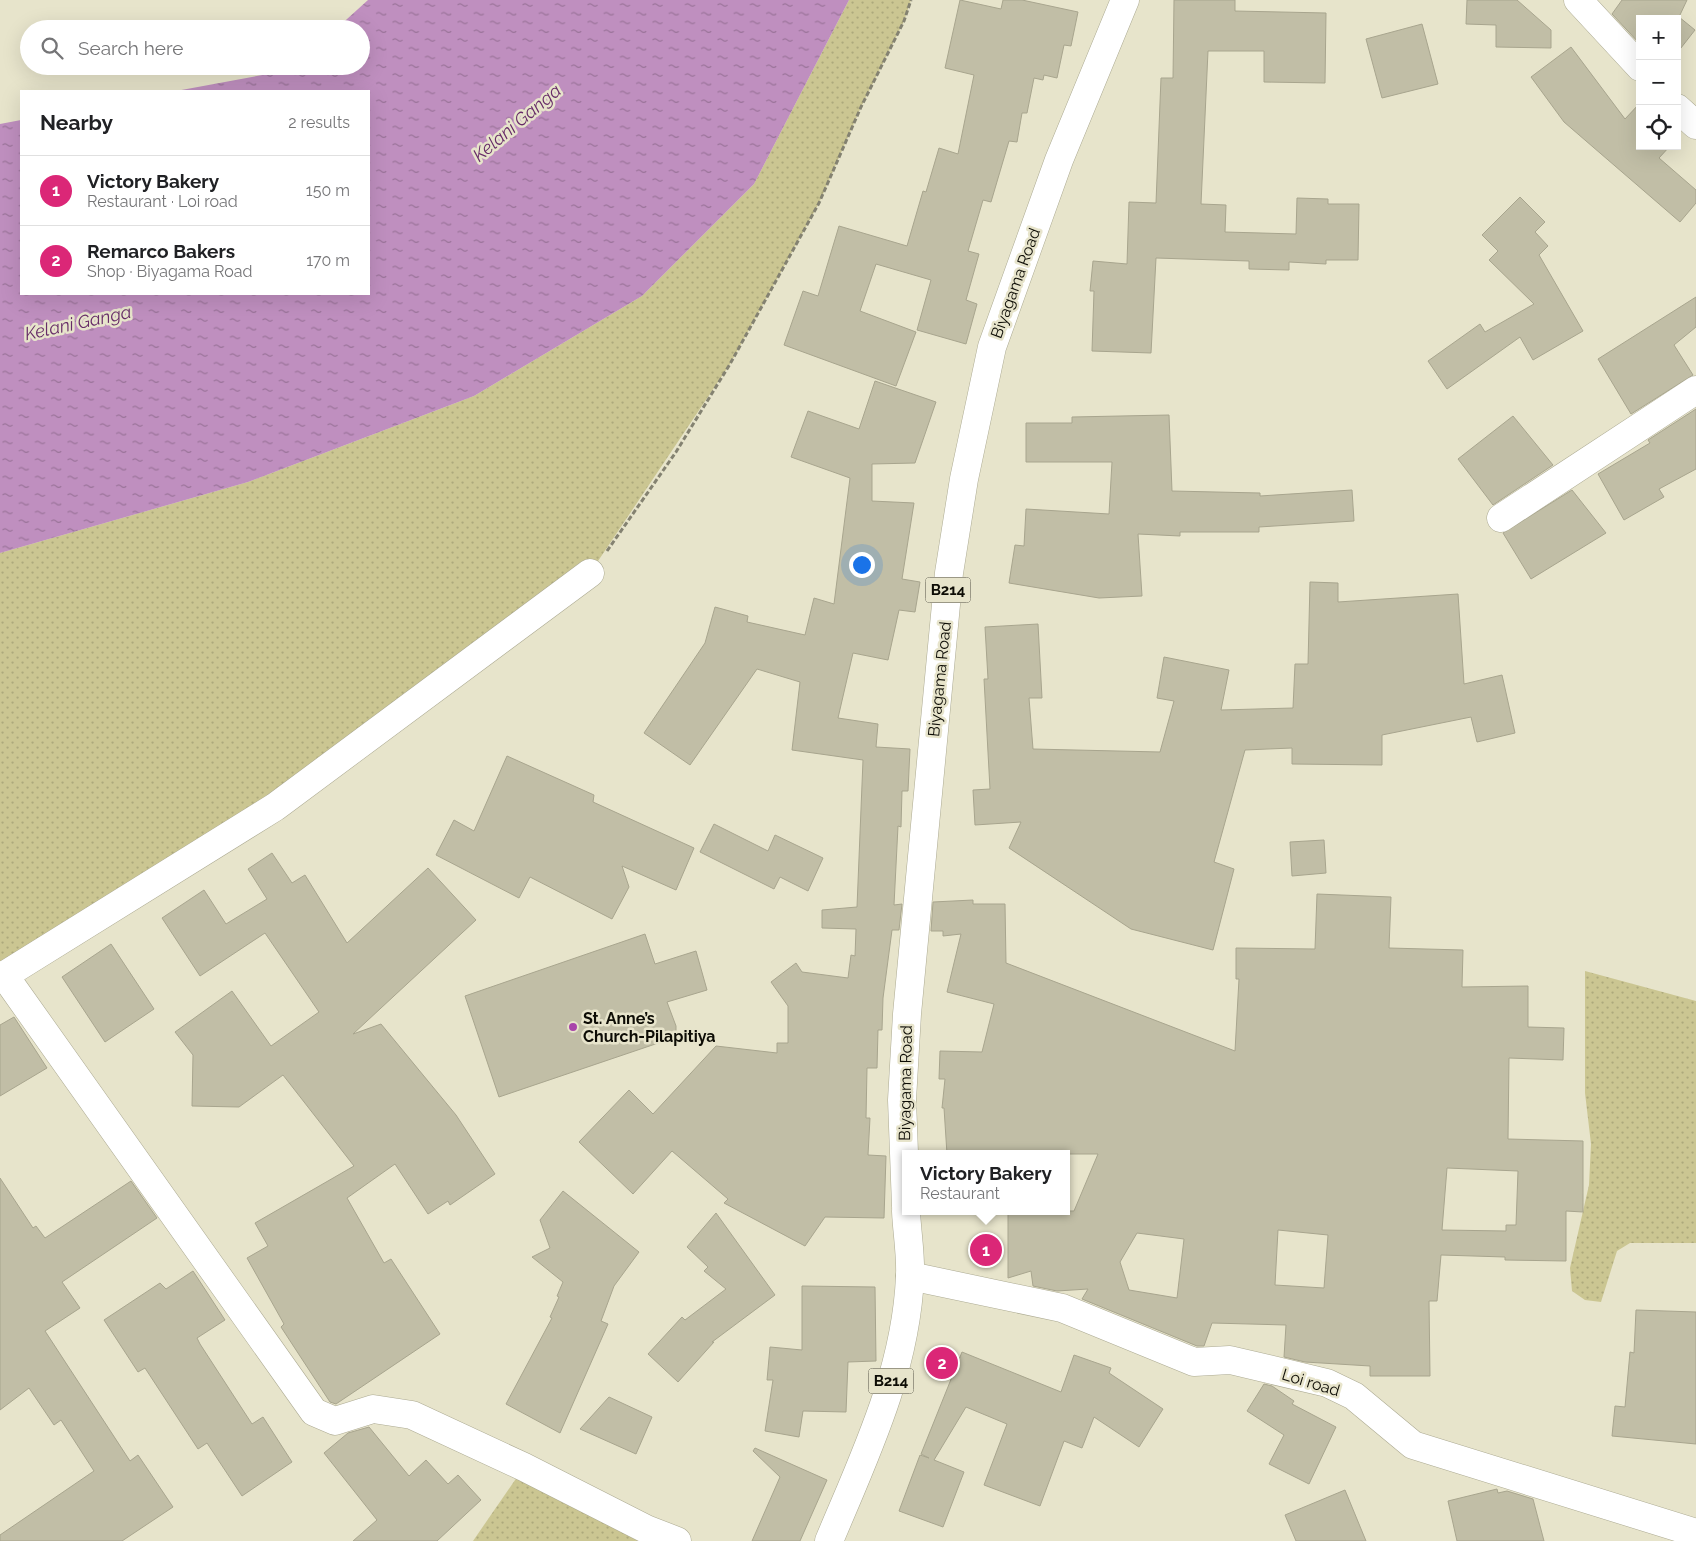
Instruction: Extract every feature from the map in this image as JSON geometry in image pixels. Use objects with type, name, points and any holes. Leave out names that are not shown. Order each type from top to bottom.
[{"type":"street","name":"Biyagama Road","points":[[904,1150],[902,1100],[907,1014],[949,574],[964,479],[992,347],[1059,160],[1125,0]]},
{"type":"street","points":[[1578,0],[1636,63]]},
{"type":"street","points":[[1681,111],[1696,124]]},
{"type":"street","points":[[1501,518],[1696,390]]},
{"type":"street","points":[[590,573],[275,807],[2,977],[314,1412],[335,1421],[373,1409],[412,1415],[524,1466],[646,1529],[678,1541]]},
{"type":"street","name":"B214","points":[[829,1541],[873,1440],[900,1354],[910,1276],[906,1215]]},
{"type":"street","name":"Loi road","points":[[910,1276],[1062,1308],[1194,1362],[1230,1360],[1327,1383],[1354,1396],[1413,1445],[1696,1532]]},
{"type":"path","points":[[590,573],[622,532],[676,452],[730,364],[819,203],[861,107],[904,21],[911,0]]},
{"type":"shaded area","points":[[849,0],[911,0],[904,21],[861,107],[819,203],[730,364],[590,573],[275,807],[0,978],[0,553],[248,482],[474,396],[642,296],[754,184]]},
{"type":"shaded area","points":[[1585,971],[1696,1001],[1696,1243],[1630,1243],[1617,1251],[1601,1302],[1585,1300],[1572,1291],[1570,1268],[1589,1185],[1591,1144],[1585,1093]]},
{"type":"shaded area","points":[[524,1467],[642,1541],[473,1541]]},
{"type":"water","name":"Kelani Ganga","points":[[368,0],[849,0],[754,184],[642,296],[474,396],[248,482],[0,553],[0,124],[20,120],[20,295],[370,295],[370,90],[181,90],[262,75],[370,75],[370,20],[346,20]]},
{"type":"building","points":[[960,0],[1001,9],[1003,0],[1022,0],[1078,12],[1071,46],[1064,45],[1057,78],[1044,75],[1043,80],[1034,78],[1027,113],[1022,113],[1017,142],[1009,141],[991,202],[983,200],[968,251],[979,254],[966,300],[977,304],[966,344],[917,330],[931,280],[876,264],[860,311],[916,332],[896,386],[784,345],[803,291],[818,296],[839,226],[907,246],[923,191],[926,192],[939,148],[958,154],[974,75],[945,68]]},
{"type":"building","points":[[1174,0],[1235,0],[1235,11],[1326,13],[1325,83],[1264,82],[1264,51],[1208,51],[1201,204],[1226,205],[1225,232],[1296,234],[1297,198],[1328,199],[1328,204],[1359,204],[1358,260],[1326,260],[1326,264],[1289,262],[1289,270],[1249,269],[1249,261],[1156,258],[1151,353],[1092,351],[1094,291],[1090,291],[1093,261],[1127,264],[1129,202],[1156,203],[1161,78],[1173,78]]},
{"type":"building","points":[[1467,0],[1517,0],[1551,30],[1551,48],[1496,47],[1496,25],[1466,24]]},
{"type":"building","points":[[1622,0],[1687,0],[1680,15],[1636,15],[1636,40],[1612,14]]},
{"type":"building","points":[[1681,19],[1695,30],[1681,48]]},
{"type":"building","points":[[1422,24],[1438,84],[1382,98],[1366,39]]},
{"type":"building","points":[[1571,47],[1625,119],[1636,107],[1636,150],[1666,150],[1659,158],[1696,190],[1696,203],[1680,222],[1564,122],[1531,77]]},
{"type":"building","points":[[1520,197],[1545,222],[1535,232],[1548,246],[1539,255],[1583,331],[1533,360],[1520,337],[1447,389],[1428,361],[1480,324],[1485,332],[1534,304],[1489,260],[1498,251],[1482,235]]},
{"type":"building","points":[[1696,297],[1696,327],[1674,345],[1693,375],[1631,414],[1598,359]]},
{"type":"building","points":[[875,381],[936,402],[915,463],[872,464],[872,501],[914,503],[902,579],[920,582],[915,612],[899,610],[888,660],[853,653],[838,718],[878,724],[876,747],[910,749],[908,791],[902,791],[901,827],[898,826],[894,905],[902,904],[899,930],[892,930],[883,998],[882,1030],[878,1030],[877,1068],[867,1068],[866,1118],[870,1118],[868,1155],[886,1156],[884,1218],[825,1217],[805,1246],[724,1203],[728,1199],[672,1151],[633,1194],[579,1142],[629,1090],[653,1114],[716,1046],[777,1053],[777,1043],[788,1043],[788,1006],[771,982],[796,963],[802,972],[848,978],[851,955],[855,956],[856,929],[822,928],[822,910],[857,907],[863,760],[792,750],[800,682],[757,669],[690,765],[644,733],[705,643],[715,607],[748,616],[747,622],[805,635],[814,598],[834,604],[850,478],[791,457],[808,411],[859,429]]},
{"type":"building","points":[[1696,409],[1696,469],[1659,489],[1664,497],[1624,520],[1598,474],[1650,443],[1648,440]]},
{"type":"building","points":[[1169,415],[1172,491],[1260,493],[1260,496],[1352,490],[1354,521],[1259,527],[1259,532],[1180,532],[1180,536],[1138,534],[1142,596],[1099,598],[1009,583],[1015,545],[1024,546],[1026,509],[1109,514],[1112,462],[1026,462],[1026,423],[1072,423],[1072,417]]},
{"type":"building","points":[[1513,416],[1553,465],[1493,505],[1458,459]]},
{"type":"building","points":[[1572,490],[1606,533],[1531,579],[1503,533]]},
{"type":"building","points":[[1310,582],[1338,583],[1338,602],[1458,594],[1464,684],[1502,675],[1515,733],[1477,742],[1471,717],[1382,735],[1382,765],[1292,764],[1292,748],[1245,750],[1214,862],[1234,869],[1213,950],[1131,929],[1009,848],[1021,822],[975,825],[973,790],[990,789],[984,679],[988,679],[985,627],[1038,624],[1042,698],[1029,698],[1033,749],[1160,752],[1174,701],[1157,698],[1164,657],[1229,670],[1221,710],[1293,708],[1295,664],[1308,664]]},
{"type":"building","points":[[507,756],[594,795],[593,802],[694,848],[676,890],[622,866],[629,887],[612,919],[530,877],[519,898],[436,855],[454,820],[474,831]]},
{"type":"building","points":[[714,824],[768,851],[775,835],[823,858],[808,891],[780,877],[774,889],[700,852]]},
{"type":"building","points":[[1324,840],[1326,873],[1292,876],[1290,842]]},
{"type":"building","points":[[272,853],[292,883],[305,875],[347,943],[428,868],[476,920],[353,1034],[381,1024],[456,1115],[495,1174],[450,1205],[448,1201],[428,1214],[395,1164],[347,1198],[384,1263],[391,1259],[440,1334],[336,1404],[330,1402],[281,1327],[284,1324],[247,1258],[268,1246],[255,1223],[354,1166],[283,1075],[239,1107],[192,1106],[193,1055],[175,1032],[232,991],[271,1046],[319,1012],[265,933],[200,976],[162,918],[204,890],[226,924],[267,899],[248,869]]},
{"type":"building","points":[[1317,894],[1391,897],[1389,948],[1463,950],[1462,987],[1528,986],[1528,1027],[1564,1028],[1563,1060],[1509,1058],[1508,1139],[1583,1141],[1583,1212],[1566,1211],[1566,1261],[1505,1260],[1505,1257],[1441,1255],[1437,1301],[1429,1301],[1430,1376],[1370,1376],[1370,1366],[1305,1362],[1284,1357],[1286,1325],[1212,1323],[1204,1346],[1197,1346],[1082,1299],[1088,1289],[1057,1291],[1033,1286],[1031,1271],[1008,1278],[1008,1215],[1070,1215],[1070,1211],[1074,1211],[1098,1154],[1070,1154],[1070,1150],[947,1150],[944,1108],[942,1108],[945,1079],[939,1079],[940,1051],[982,1052],[994,1004],[947,992],[961,934],[943,936],[943,931],[931,931],[933,902],[973,900],[973,904],[1005,904],[1006,963],[1235,1051],[1239,979],[1236,979],[1236,948],[1315,949]],"holes":[[[1447,1168],[1518,1171],[1516,1225],[1506,1225],[1506,1231],[1442,1230]],[[1278,1230],[1328,1235],[1324,1288],[1275,1285]],[[1137,1233],[1184,1239],[1177,1298],[1129,1290],[1120,1262]]]},
{"type":"building","points":[[645,934],[655,964],[696,951],[707,990],[667,1002],[676,1026],[676,1037],[499,1097],[465,996]]},
{"type":"building","points":[[111,944],[154,1009],[105,1042],[62,977]]},
{"type":"building","points":[[14,1017],[47,1068],[0,1096],[0,1025]]},
{"type":"building","points":[[0,1178],[33,1228],[36,1226],[45,1238],[131,1181],[157,1218],[62,1282],[80,1308],[45,1331],[130,1461],[138,1455],[173,1507],[122,1541],[0,1541],[0,1535],[94,1471],[61,1420],[54,1425],[29,1388],[0,1410]]},
{"type":"building","points":[[563,1191],[639,1252],[614,1286],[601,1321],[608,1324],[560,1433],[506,1404],[552,1318],[550,1317],[559,1297],[557,1296],[563,1282],[532,1257],[550,1248],[540,1220]]},
{"type":"building","points":[[716,1213],[775,1295],[712,1342],[714,1342],[678,1382],[648,1354],[682,1317],[685,1320],[726,1289],[704,1271],[708,1267],[687,1247]]},
{"type":"building","points":[[193,1271],[225,1320],[197,1338],[200,1344],[252,1424],[263,1417],[292,1462],[242,1496],[207,1443],[198,1449],[145,1368],[138,1372],[104,1320],[160,1283],[166,1289]]},
{"type":"building","points":[[802,1286],[875,1287],[876,1361],[848,1362],[846,1412],[803,1411],[799,1437],[765,1431],[773,1380],[767,1380],[770,1347],[802,1350]]},
{"type":"building","points":[[1636,1310],[1696,1312],[1696,1444],[1612,1436],[1615,1406],[1625,1407],[1630,1352],[1634,1353]]},
{"type":"building","points":[[962,1352],[1061,1392],[1074,1355],[1111,1368],[1109,1373],[1163,1409],[1139,1447],[1094,1417],[1082,1448],[1064,1441],[1040,1506],[984,1485],[1007,1424],[966,1407],[934,1460],[964,1472],[943,1527],[899,1511],[920,1455],[929,1458],[921,1454]]},
{"type":"building","points":[[1264,1384],[1272,1386],[1294,1401],[1292,1404],[1336,1427],[1309,1484],[1269,1464],[1284,1435],[1247,1411]]},
{"type":"building","points":[[609,1397],[652,1417],[636,1454],[580,1429]]},
{"type":"building","points":[[369,1427],[409,1476],[426,1460],[448,1484],[458,1475],[481,1500],[437,1541],[353,1541],[377,1520],[324,1453],[348,1433]]},
{"type":"building","points":[[755,1448],[827,1480],[800,1541],[752,1541],[780,1477],[753,1451]]},
{"type":"building","points":[[1497,1489],[1498,1493],[1507,1491],[1533,1499],[1544,1541],[1457,1541],[1448,1501]]},
{"type":"building","points":[[1345,1490],[1366,1541],[1296,1541],[1285,1515]]},
{"type":"place","name":"St. Anne’s Church-Pilapitiya","points":[[573,1027]]},
{"type":"place","name":"Victory Bakery","points":[[986,1250]]},
{"type":"place","name":"Remarco Bakers","points":[[942,1363]]}]
